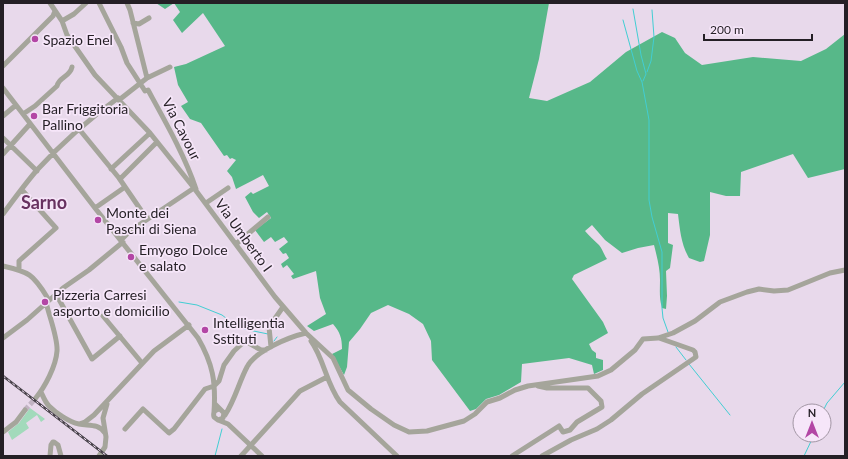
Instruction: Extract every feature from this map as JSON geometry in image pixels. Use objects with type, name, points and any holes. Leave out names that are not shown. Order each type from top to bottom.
[{"type":"street","points":[[3,338],[27,320],[63,288],[89,270],[147,220],[196,190],[150,133],[95,75],[67,35],[62,21],[50,3]]},
{"type":"street","points":[[62,21],[74,14],[86,3]]},
{"type":"street","name":"Via Cavour","points":[[99,3],[121,47],[127,63],[145,92],[148,90],[160,112],[191,173],[196,190]]},
{"type":"street","points":[[127,3],[146,78]]},
{"type":"street","points":[[3,66],[53,16],[55,11]]},
{"type":"street","points":[[133,24],[139,24],[150,18]]},
{"type":"street","points":[[23,114],[35,106],[57,86],[57,83],[69,74],[72,67]]},
{"type":"street","points":[[3,214],[37,171],[79,129],[146,78],[170,67]]},
{"type":"street","points":[[3,88],[95,208],[189,325],[207,352],[214,375],[214,404],[218,410],[224,411],[224,416],[228,424],[262,456]]},
{"type":"street","points":[[3,116],[16,105]]},
{"type":"street","points":[[3,154],[30,124]]},
{"type":"street","points":[[79,129],[120,179],[147,220]]},
{"type":"street","points":[[111,168],[150,133]]},
{"type":"street","points":[[3,138],[37,171]]},
{"type":"street","points":[[120,179],[157,142]]},
{"type":"street","points":[[95,208],[125,187]]},
{"type":"street","points":[[206,203],[228,188]]},
{"type":"street","points":[[19,270],[19,261],[56,228],[22,190]]},
{"type":"street","name":"Via Umberto I","points":[[196,190],[275,297],[306,333]]},
{"type":"street","points":[[236,244],[268,217]]},
{"type":"street","points":[[3,266],[24,271],[32,276],[48,297],[46,302],[56,341],[57,351],[48,379],[41,392],[35,399]]},
{"type":"street","points":[[306,333],[333,358],[348,390],[371,409],[394,425],[409,432],[427,431],[464,421],[475,414],[487,402],[500,398],[515,390],[533,385],[598,376],[612,370],[635,350],[643,339],[658,338],[669,335],[695,320],[720,302],[758,288],[774,291],[788,290],[830,273],[845,270]]},
{"type":"street","points":[[56,294],[92,359],[120,336]]},
{"type":"street","points":[[272,347],[269,327],[283,307]]},
{"type":"street","points":[[104,316],[142,363]]},
{"type":"street","points":[[79,424],[85,422],[94,415],[154,351],[189,325]]},
{"type":"street","points":[[218,420],[222,419],[229,409],[248,366],[253,359],[272,347],[297,335],[306,333]]},
{"type":"street","points":[[306,333],[317,350],[334,394],[340,402],[397,456]]},
{"type":"street","points":[[542,456],[571,440],[597,429],[611,420],[642,394],[696,357],[695,352],[692,350],[658,338]]},
{"type":"street","points":[[124,428],[143,410],[169,432],[174,429],[205,389],[214,386],[219,381],[224,365],[234,351],[245,341],[261,350],[266,350]]},
{"type":"street","points":[[241,456],[300,391],[327,377]]},
{"type":"street","points":[[512,456],[559,426],[563,432],[570,430],[577,422],[602,407],[601,401],[588,388],[547,388],[533,385]]},
{"type":"street","points":[[41,392],[48,405],[69,420],[79,424],[101,428],[105,433]]},
{"type":"street","points":[[99,456],[105,447],[106,437],[103,418],[108,401]]},
{"type":"street","points":[[218,410],[229,409]]},
{"type":"street","points":[[3,432],[16,422],[25,410]]},
{"type":"street","points":[[218,410],[214,417],[228,424]]},
{"type":"street","points":[[94,415],[94,426]]},
{"type":"street","points":[[94,426],[103,418]]},
{"type":"street","points":[[50,456],[52,442],[58,445],[61,456]]},
{"type":"green space","points":[[156,3],[174,3],[165,9]]},
{"type":"green space","points":[[174,3],[549,3],[539,59],[529,98],[547,101],[590,82],[626,52],[662,32],[675,38],[685,53],[702,65],[753,57],[801,61],[826,49],[845,34],[845,169],[808,178],[793,154],[741,172],[740,196],[726,196],[710,192],[710,235],[704,261],[700,262],[689,258],[686,253],[681,237],[678,214],[668,213],[668,243],[673,245],[670,268],[666,271],[666,309],[662,308],[661,304],[658,262],[654,245],[622,253],[605,240],[592,225],[585,231],[600,246],[607,259],[574,275],[572,279],[603,322],[608,333],[589,344],[592,350],[596,353],[596,358],[603,360],[603,370],[594,374],[592,365],[569,358],[522,364],[521,382],[499,395],[486,399],[476,409],[470,411],[432,360],[431,341],[423,324],[409,314],[388,305],[371,313],[349,342],[347,367],[344,375],[332,354],[342,349],[340,335],[333,324],[314,331],[307,326],[326,314],[320,298],[316,271],[293,279],[291,276],[294,274],[287,265],[283,268],[281,264],[289,258],[286,253],[283,254],[279,249],[288,242],[284,237],[275,242],[271,237],[264,242],[255,230],[271,218],[267,212],[259,218],[253,212],[245,197],[251,192],[253,194],[269,186],[263,175],[236,189],[232,177],[227,171],[236,160],[232,158],[230,159],[227,155],[224,156],[201,123],[190,119],[181,106],[188,102],[178,85],[174,67],[186,64],[225,46],[203,13],[182,33],[173,20],[180,12]]},
{"type":"green space","points":[[30,408],[45,419],[41,422],[37,415],[26,423],[29,428],[12,440],[8,432],[19,423]]},
{"type":"waterway","points":[[633,9],[646,74],[643,81]]},
{"type":"waterway","points":[[647,72],[651,61],[654,37],[652,10]]},
{"type":"waterway","points":[[623,20],[637,71],[642,82],[649,120],[649,200],[652,217],[662,252],[662,308],[663,318],[668,332]]},
{"type":"waterway","points":[[179,302],[197,305],[222,315],[244,329],[268,334]]},
{"type":"waterway","points":[[274,341],[277,337]]},
{"type":"waterway","points":[[676,347],[686,360]]},
{"type":"waterway","points":[[689,364],[730,415]]},
{"type":"waterway","points":[[827,403],[845,382]]},
{"type":"waterway","points":[[215,456],[222,429]]},
{"type":"waterway","points":[[804,456],[810,443]]},
{"type":"tunnel","points":[[25,410],[35,399]]},
{"type":"railway","points":[[3,376],[107,456]]},
{"type":"place","name":"Spazio Enel","points":[[35,39]]},
{"type":"place","name":"Bar Friggitoria Pallino","points":[[34,116]]},
{"type":"place","name":"Monte dei Paschi di Siena","points":[[98,220]]},
{"type":"place","name":"Emyogo Dolce e salato","points":[[131,257]]},
{"type":"place","name":"Pizzeria Carresi asporto e domicilio","points":[[45,302]]},
{"type":"place","name":"Intelligentia Sstituti","points":[[205,330]]},
{"type":"district","name":"Sarno","points":[[44,202]]}]
